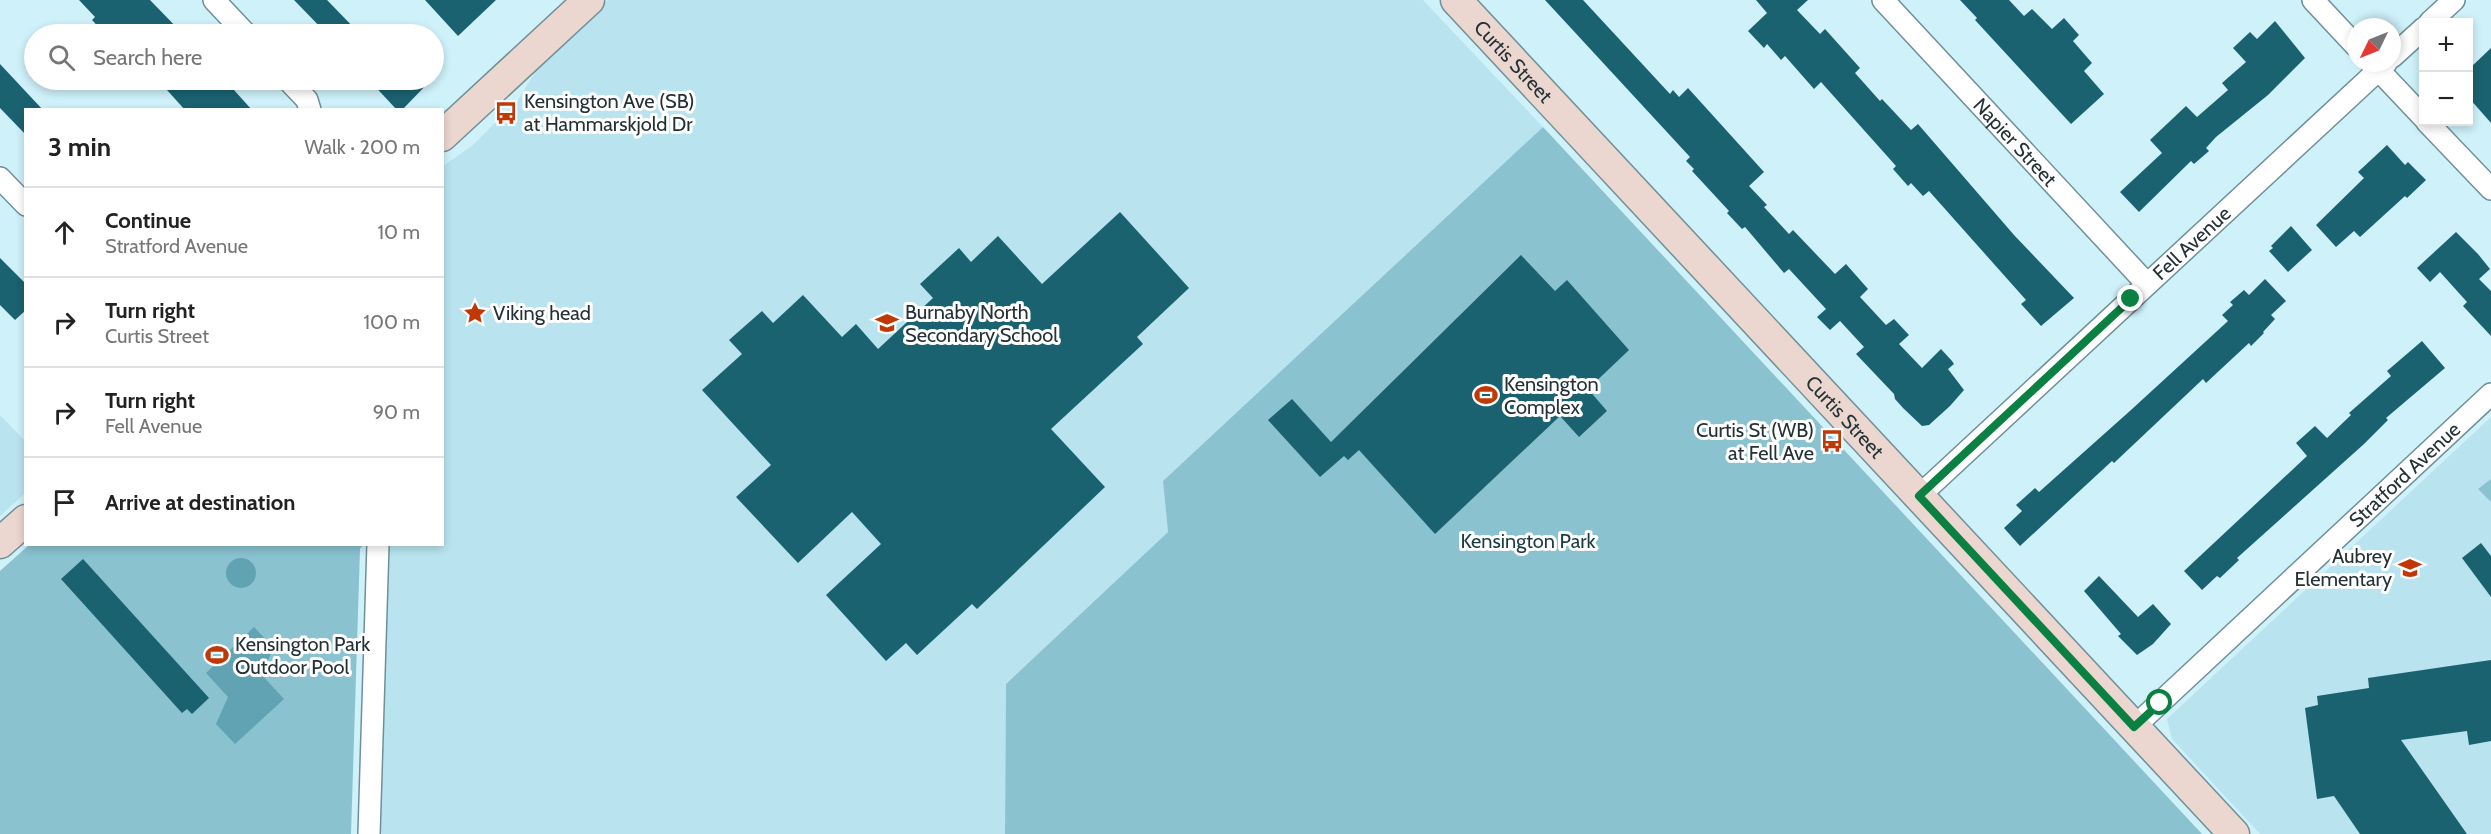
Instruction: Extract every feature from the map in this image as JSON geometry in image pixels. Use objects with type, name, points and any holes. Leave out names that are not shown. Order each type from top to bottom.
[{"type":"street","points":[[214,0],[237,24]]},
{"type":"street","points":[[444,134],[589,0]]},
{"type":"street","name":"Curtis Street","points":[[1455,0],[2234,834]]},
{"type":"street","name":"Napier Street","points":[[1883,0],[2147,284]]},
{"type":"street","points":[[2313,0],[2347,36]]},
{"type":"street","points":[[2434,18],[2454,0]]},
{"type":"street","name":"Fell Avenue","points":[[2401,47],[2419,32]]},
{"type":"street","name":"Fell Avenue","points":[[1919,496],[2372,72]]},
{"type":"street","points":[[2389,72],[2419,111]]},
{"type":"street","points":[[296,90],[308,105]]},
{"type":"street","points":[[2431,126],[2491,189]]},
{"type":"street","points":[[0,178],[24,203]]},
{"type":"street","name":"Stratford Avenue","points":[[2134,727],[2491,394]]},
{"type":"street","points":[[0,543],[24,522]]},
{"type":"street","points":[[369,834],[378,546]]},
{"type":"shaded area","name":"Burnaby North Secondary School","points":[[608,0],[1423,0],[1543,127],[1163,481],[1168,532],[1006,684],[1005,834],[380,834],[389,546],[444,546],[444,165],[472,146],[518,100],[538,67]]},
{"type":"shaded area","points":[[0,415],[24,440],[24,494],[0,516]]},
{"type":"shaded area","name":"Aubrey Elementary","points":[[2491,417],[2491,834],[2260,834],[2172,739],[2167,719]]},
{"type":"shaded area","points":[[241,558],[247,559],[255,567],[255,579],[247,587],[241,588],[235,587],[227,579],[226,573],[227,567],[235,559]]},
{"type":"shaded area","points":[[254,627],[274,648],[261,674],[284,699],[235,744],[216,724],[228,697],[206,673]]},
{"type":"green space","name":"Kensington Park","points":[[1543,127],[2202,834],[1005,834],[1006,684],[1168,532],[1163,481]]},
{"type":"green space","points":[[2491,479],[2491,502],[2478,489]]},
{"type":"green space","points":[[28,546],[362,546],[360,549],[351,834],[0,834],[0,571]]},
{"type":"building","points":[[79,0],[150,0],[173,24],[96,24],[92,20],[95,17]]},
{"type":"building","points":[[294,0],[327,0],[350,24],[317,24]]},
{"type":"building","points":[[425,0],[496,0],[458,36]]},
{"type":"building","points":[[1545,0],[1583,0],[1670,94],[1673,90],[1679,97],[1688,88],[1764,172],[1749,186],[1767,205],[1764,207],[1789,234],[1793,230],[1835,274],[1846,264],[1868,289],[1860,297],[1886,325],[1894,319],[1909,335],[1899,344],[1922,368],[1941,349],[1952,361],[1954,364],[1948,369],[1964,390],[1950,406],[1929,425],[1922,426],[1903,408],[1895,399],[1894,394],[1856,354],[1864,347],[1840,321],[1830,330],[1817,317],[1826,309],[1789,269],[1784,273],[1745,227],[1742,229],[1727,213],[1729,211],[1692,171],[1694,169],[1686,161],[1690,157]]},
{"type":"building","points":[[1756,0],[1808,0],[1797,10],[1820,34],[1825,29],[1860,68],[1855,73],[1880,101],[1882,99],[1911,130],[1918,124],[2014,235],[2074,298],[2041,326],[2021,304],[2026,300],[1929,191],[1923,196],[1911,183],[1908,186],[1893,169],[1896,166],[1821,82],[1814,89],[1785,56],[1781,60],[1767,44],[1764,48],[1748,31],[1767,13]]},
{"type":"building","points":[[1960,0],[2009,0],[2024,16],[2032,9],[2052,29],[2064,18],[2079,35],[2073,41],[2092,63],[2084,71],[2104,94],[2071,124],[1975,20],[1977,18]]},
{"type":"building","points":[[2275,21],[2305,58],[2268,95],[2216,137],[2206,148],[2209,151],[2194,164],[2191,161],[2139,212],[2120,192],[2162,153],[2150,140],[2186,106],[2197,117],[2228,90],[2222,83],[2246,62],[2233,48],[2250,32],[2257,39]]},
{"type":"building","points":[[2491,48],[2491,123],[2473,103],[2473,65]]},
{"type":"building","points":[[0,64],[41,108],[24,108],[24,133],[0,108]]},
{"type":"building","points":[[167,90],[234,90],[250,108],[183,108]]},
{"type":"building","points":[[378,90],[421,90],[404,108],[395,108]]},
{"type":"building","points":[[2387,145],[2405,165],[2408,162],[2426,180],[2360,237],[2354,231],[2336,247],[2316,225],[2364,178],[2358,172]]},
{"type":"building","points":[[1120,212],[1189,288],[1137,337],[1143,344],[1051,429],[1105,487],[977,609],[972,604],[917,655],[906,643],[886,661],[826,595],[881,544],[852,512],[798,563],[736,497],[771,465],[702,390],[742,354],[729,340],[762,311],[773,323],[803,295],[842,337],[856,324],[878,349],[933,298],[920,284],[959,248],[971,262],[998,236],[1042,284]]},
{"type":"building","points":[[2291,226],[2312,250],[2288,272],[2269,251],[2273,248],[2271,246]]},
{"type":"building","points":[[2456,232],[2490,269],[2479,279],[2491,291],[2491,336],[2463,306],[2467,302],[2440,272],[2430,282],[2417,268]]},
{"type":"building","name":"Kensington Complex","points":[[1521,255],[1555,291],[1567,280],[1629,350],[1588,389],[1607,411],[1579,437],[1560,416],[1435,534],[1359,450],[1348,460],[1344,456],[1320,477],[1268,420],[1292,399],[1331,442]]},
{"type":"building","points":[[0,258],[24,282],[24,312],[15,320],[0,305]]},
{"type":"building","points":[[2265,279],[2286,301],[2271,315],[2275,319],[2264,333],[2251,346],[2249,343],[2206,383],[2203,379],[2114,463],[2112,461],[2020,546],[2004,528],[2022,511],[2016,505],[2035,488],[2039,492],[2131,410],[2228,321],[2222,315],[2233,305],[2230,302],[2244,290],[2249,295]]},
{"type":"building","points":[[2422,341],[2445,368],[2386,418],[2388,420],[2364,444],[2237,558],[2239,560],[2220,578],[2217,576],[2202,590],[2184,571],[2307,456],[2296,443],[2315,426],[2327,438],[2351,415],[2349,413],[2391,376],[2387,371]]},
{"type":"building","points":[[2481,543],[2491,556],[2491,597],[2462,558]]},
{"type":"building","points":[[83,559],[209,698],[192,714],[187,709],[182,713],[61,579]]},
{"type":"building","points":[[2099,576],[2138,617],[2153,604],[2171,624],[2153,644],[2137,655],[2118,636],[2121,634],[2084,591]]},
{"type":"building","points":[[2491,660],[2491,741],[2469,745],[2467,731],[2401,740],[2467,834],[2360,834],[2334,796],[2317,799],[2305,708],[2318,705],[2317,696],[2369,688],[2368,678]]},
{"type":"place","name":"Kensington Ave (SB) at Hammarskjold Dr","points":[[506,113]]},
{"type":"place","name":"Viking head","points":[[475,313]]},
{"type":"place","name":"Burnaby North Secondary School","points":[[887,323]]},
{"type":"place","name":"Kensington Complex","points":[[1486,395]]},
{"type":"place","name":"Curtis St (WB) at Fell Ave","points":[[1832,441]]},
{"type":"place","name":"Aubrey Elementary","points":[[2410,568]]},
{"type":"place","name":"Kensington Park Outdoor Pool","points":[[217,655]]},
{"type":"route","points":[[2131,299],[1919,496],[2134,727],[2160,703]]}]
